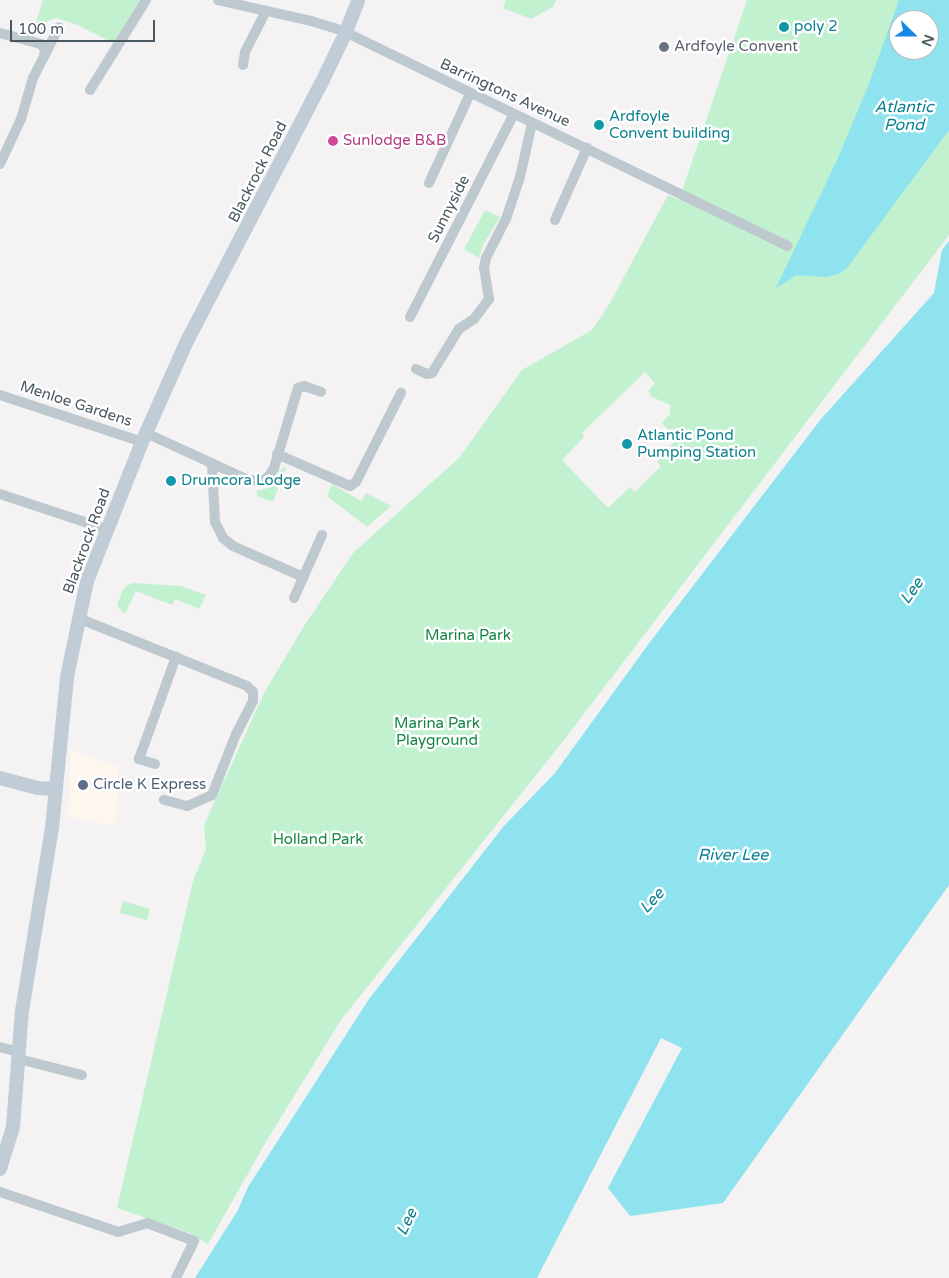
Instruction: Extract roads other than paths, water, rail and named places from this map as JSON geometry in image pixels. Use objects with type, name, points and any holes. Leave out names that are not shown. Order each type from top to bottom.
[{"type":"street","points":[[90,90],[146,0]]},
{"type":"street","name":"Barringtons Avenue","points":[[218,0],[311,21],[346,32],[470,94],[587,148],[788,246]]},
{"type":"street","name":"Blackrock Road","points":[[0,1169],[13,1127],[22,1011],[56,789],[66,677],[87,581],[144,437],[202,312],[274,177],[346,32],[358,0]]},
{"type":"street","points":[[243,65],[245,52],[266,10]]},
{"type":"street","points":[[0,164],[3,151],[27,103],[31,84],[59,27]]},
{"type":"street","points":[[0,34],[41,44],[45,49],[44,56]]},
{"type":"street","name":"Sunnyside","points":[[429,183],[470,94]]},
{"type":"street","name":"Sunnyside","points":[[410,317],[514,114]]},
{"type":"street","points":[[416,370],[427,374],[432,373],[459,329],[474,319],[489,299],[484,268],[486,258],[506,219],[520,177],[532,123]]},
{"type":"street","points":[[556,220],[587,148]]},
{"type":"street","name":"Menloe Gardens","points":[[0,395],[144,437],[212,463],[248,480],[262,481],[271,474],[298,388],[304,386],[321,392]]},
{"type":"street","points":[[278,454],[350,486],[356,482],[401,393]]},
{"type":"street","points":[[212,463],[215,522],[223,538],[233,546],[303,577]]},
{"type":"street","points":[[0,494],[106,529]]},
{"type":"street","points":[[294,598],[322,535]]},
{"type":"street","points":[[78,618],[247,686],[254,696],[232,743],[212,795],[187,806],[164,800]]},
{"type":"street","points":[[155,764],[139,759],[176,657]]},
{"type":"street","points":[[0,778],[38,788],[56,789]]},
{"type":"street","points":[[0,1047],[82,1075]]},
{"type":"street","points":[[0,1192],[118,1232],[147,1224],[194,1241],[176,1278]]},
{"type":"water","name":"Atlantic Pond","points":[[899,0],[949,0],[949,130],[847,268],[839,274],[826,277],[797,275],[776,288],[836,162],[867,89],[889,28],[889,60],[939,60],[939,10],[895,10]]},
{"type":"water","name":"River Lee","points":[[949,241],[949,885],[723,1203],[630,1216],[608,1188],[682,1048],[661,1038],[537,1278],[195,1278],[238,1210],[248,1187],[369,999],[503,827],[555,773],[650,642],[821,419],[934,293],[942,250]]},
{"type":"place","name":"poly 2","points":[[784,27]]},
{"type":"place","name":"Ardfoyle Convent","points":[[664,47]]},
{"type":"place","name":"Ardfoyle Convent building","points":[[599,125]]},
{"type":"place","name":"Sunlodge B&B","points":[[333,141]]},
{"type":"place","name":"Atlantic Pond Pumping Station","points":[[627,444]]},
{"type":"place","name":"Drumcora Lodge","points":[[171,481]]},
{"type":"place","name":"Circle K Express","points":[[83,785]]},
{"type":"water label","name":"Lee","points":[[912,591]]},
{"type":"water label","name":"Lee","points":[[652,901]]},
{"type":"water label","name":"Lee","points":[[407,1222]]},
{"type":"park label","name":"Marina Park","points":[[468,636]]},
{"type":"park label","name":"Marina Park Playground","points":[[437,732]]},
{"type":"park label","name":"Holland Park","points":[[318,840]]}]
